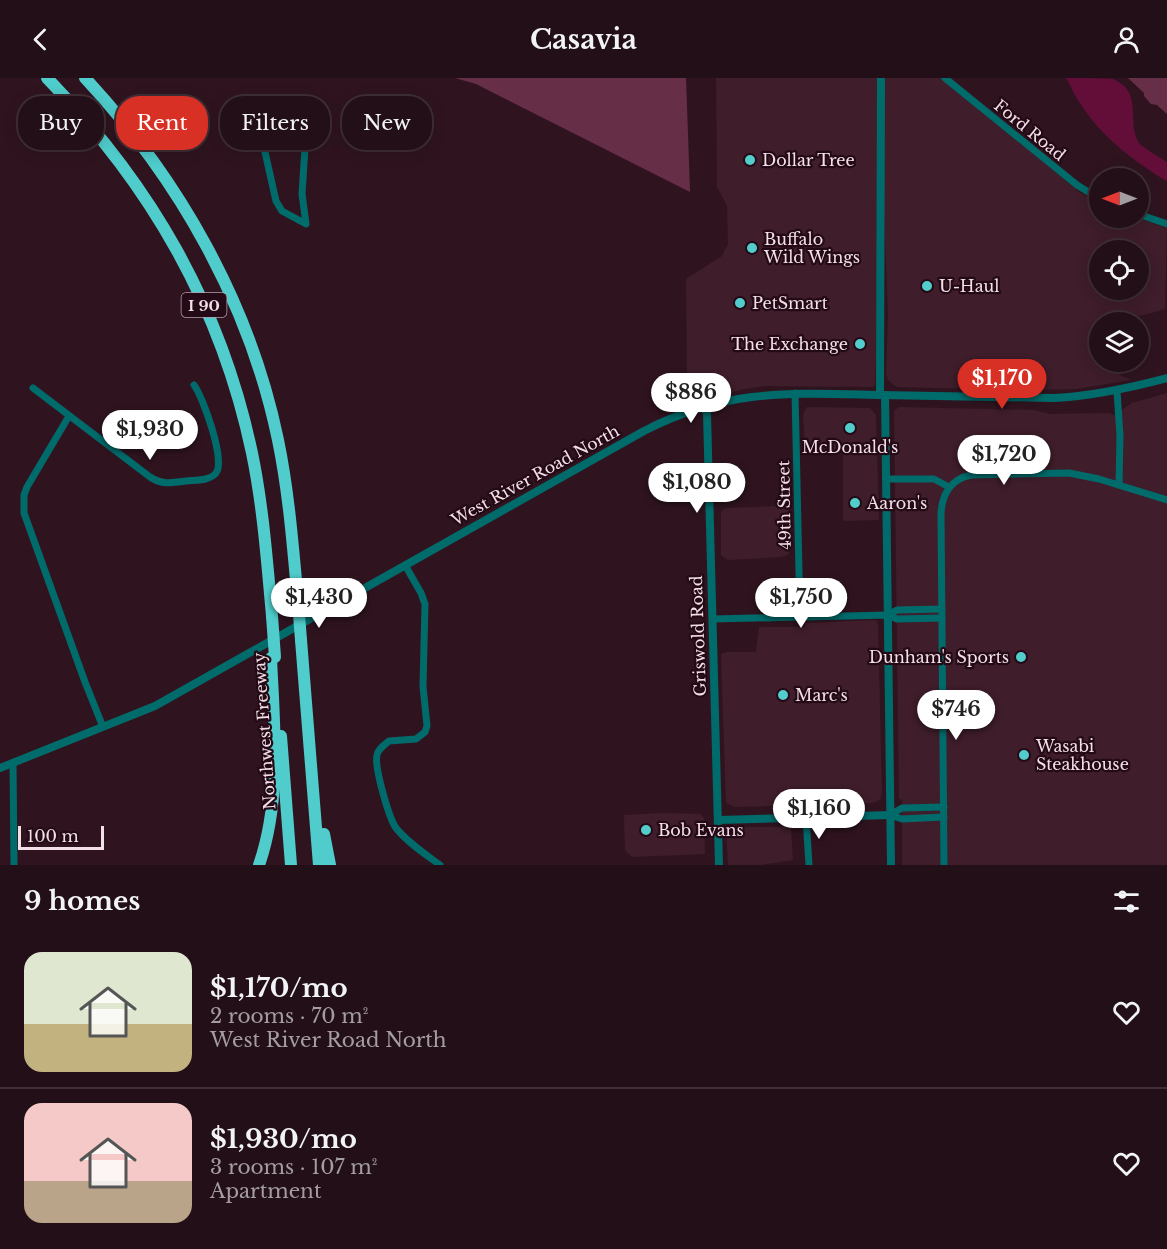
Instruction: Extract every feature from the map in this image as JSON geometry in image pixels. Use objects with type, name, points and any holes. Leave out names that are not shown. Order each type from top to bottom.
[{"type":"highway","name":"I 90","points":[[47,78],[88,122],[131,176],[162,223],[203,302],[221,344],[245,421],[258,485],[268,575],[273,657]]},
{"type":"highway","name":"I 90","points":[[85,78],[133,132],[165,177],[209,251],[237,311],[267,396],[290,510],[319,865]]},
{"type":"highway","points":[[259,865],[269,832],[272,800],[273,657]]},
{"type":"highway","name":"Northwest Freeway","points":[[273,657],[291,865]]},
{"type":"highway","points":[[304,680],[312,713],[321,809],[330,865]]},
{"type":"street","points":[[881,78],[883,395],[887,479],[891,865]]},
{"type":"street","name":"Ford Road","points":[[945,78],[1089,192]]},
{"type":"street","points":[[277,108],[289,109],[307,117],[303,208],[306,224],[282,211],[274,191],[260,130],[265,117],[277,108]]},
{"type":"street","points":[[1149,218],[1167,224]]},
{"type":"street","name":"West River Road North","points":[[0,768],[154,706],[644,431],[682,413],[743,397],[795,393],[1054,398],[1082,396],[1117,391],[1167,378]]},
{"type":"street","points":[[33,388],[159,482],[173,483],[206,479],[216,473],[219,460],[205,408],[194,385]]},
{"type":"street","points":[[1117,391],[1120,436],[1119,485]]},
{"type":"street","name":"49th Street","points":[[795,393],[800,617]]},
{"type":"street","name":"Griswold Road","points":[[704,406],[707,414],[719,865]]},
{"type":"street","points":[[69,416],[27,487],[24,513],[103,727]]},
{"type":"street","points":[[944,865],[942,508],[944,496],[949,487],[968,475],[1057,472],[1081,475],[1167,500]]},
{"type":"street","points":[[887,479],[934,479],[949,487]]},
{"type":"street","points":[[405,565],[425,604],[423,686],[427,726],[425,732],[416,740],[389,741],[377,753],[376,761],[392,822],[403,835],[440,865]]},
{"type":"street","points":[[888,615],[897,610],[942,609]]},
{"type":"street","points":[[713,619],[888,615],[897,619],[942,618]]},
{"type":"street","points":[[13,763],[14,865]]},
{"type":"street","points":[[891,815],[902,808],[944,807]]},
{"type":"street","points":[[718,820],[891,815],[902,819],[944,817]]},
{"type":"street","points":[[806,817],[809,865]]},
{"type":"shaded area","points":[[455,78],[686,78],[690,192],[476,84]]},
{"type":"shaded area","points":[[716,78],[878,78],[878,312],[875,385],[873,387],[765,386],[691,402],[693,396],[687,375],[686,280],[722,256],[728,244],[727,206],[717,187]]},
{"type":"shaded area","points":[[884,78],[942,78],[1089,197],[1089,228],[1149,228],[1149,222],[1167,228],[1165,309],[1149,314],[1089,312],[1089,372],[1118,372],[1131,380],[1077,389],[896,387],[888,380],[886,374],[888,314],[884,217]]},
{"type":"shaded area","points":[[1066,78],[1113,79],[1123,85],[1132,100],[1136,136],[1142,146],[1167,162],[1167,181],[1131,157],[1107,136],[1076,97]]},
{"type":"shaded area","points":[[1128,78],[1167,78],[1167,114],[1157,105],[1151,104],[1144,93]]},
{"type":"shaded area","points":[[1167,393],[1167,865],[902,865],[902,800],[899,799],[894,411],[899,407],[1034,410],[1050,414],[1109,413],[1114,415],[1132,403]]},
{"type":"shaded area","points":[[807,407],[870,408],[876,415],[879,520],[843,521],[843,449],[808,450],[805,448],[803,414]]},
{"type":"shaded area","points":[[785,506],[788,509],[789,554],[782,557],[728,560],[721,555],[721,512],[725,508]]},
{"type":"shaded area","points":[[876,620],[878,624],[882,793],[880,800],[872,803],[735,807],[726,803],[721,654],[756,652],[759,627],[805,627],[805,623]]},
{"type":"shaded area","points":[[700,814],[704,818],[705,854],[632,857],[625,850],[624,815]]},
{"type":"shaded area","points":[[729,827],[791,827],[793,860],[760,865],[728,865],[726,831]]},
{"type":"place","name":"Dollar Tree","points":[[750,160]]},
{"type":"place","name":"Buffalo Wild Wings","points":[[752,248]]},
{"type":"place","name":"U-Haul","points":[[927,286]]},
{"type":"place","name":"PetSmart","points":[[740,303]]},
{"type":"place","name":"The Exchange","points":[[860,344]]},
{"type":"place","name":"McDonald's","points":[[850,428]]},
{"type":"place","name":"Aaron's","points":[[855,503]]},
{"type":"place","name":"Dunham's Sports","points":[[1021,657]]},
{"type":"place","name":"Marc's","points":[[783,695]]},
{"type":"place","name":"Wasabi Steakhouse","points":[[1024,755]]},
{"type":"place","name":"Bob Evans","points":[[646,830]]}]
